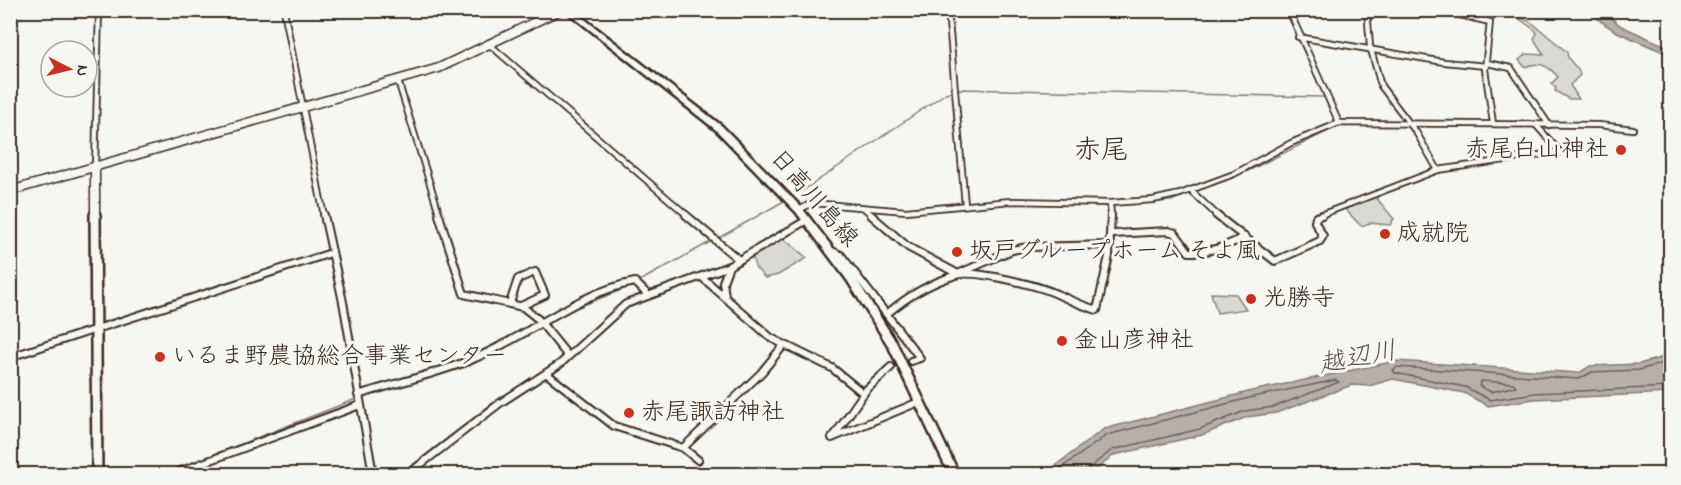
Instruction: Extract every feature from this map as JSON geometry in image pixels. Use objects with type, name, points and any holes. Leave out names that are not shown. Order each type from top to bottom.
[{"type":"main road","name":"日高川島線","points":[[568,10],[719,128],[799,210],[832,251],[893,345],[954,474]]},
{"type":"street","points":[[97,474],[98,328],[95,164],[99,10]]},
{"type":"street","points":[[285,10],[331,253],[343,302],[374,474]]},
{"type":"street","points":[[10,191],[95,164],[439,68],[560,10]]},
{"type":"street","points":[[948,10],[965,205]]},
{"type":"street","points":[[1289,10],[1298,37],[1339,123]]},
{"type":"street","points":[[1367,10],[1375,71],[1384,93],[1409,123],[1438,170]]},
{"type":"street","points":[[1438,10],[1490,22],[1485,81],[1493,123]]},
{"type":"street","points":[[1298,37],[1444,62],[1511,68],[1549,125]]},
{"type":"street","points":[[490,45],[739,260]]},
{"type":"street","points":[[398,81],[464,294],[474,299],[521,306],[539,321],[568,356]]},
{"type":"street","points":[[799,210],[812,203],[906,211],[1011,201],[1110,203],[1152,200],[1191,192],[1234,174],[1291,143],[1339,123],[1599,125],[1633,129]]},
{"type":"street","points":[[1191,192],[1275,261],[1322,238],[1315,219],[1321,213],[1438,170],[1560,152],[1536,125]]},
{"type":"street","points":[[862,207],[908,247],[958,274],[997,277],[1058,294],[1075,304],[1097,310],[1105,286],[1113,234],[1110,203]]},
{"type":"street","points":[[408,474],[500,403],[541,375],[547,374],[626,304],[703,278],[729,266],[807,220]]},
{"type":"street","points":[[1113,234],[1168,231],[1175,233],[1189,252],[1202,253],[1217,251],[1245,237]]},
{"type":"street","points":[[888,313],[910,295],[1020,249],[1110,244]]},
{"type":"street","points":[[832,251],[842,255],[920,358],[911,361]]},
{"type":"street","points":[[10,357],[331,253]]},
{"type":"street","points":[[725,298],[723,282],[729,266]]},
{"type":"street","points":[[510,303],[518,279],[535,272],[544,295],[521,306]]},
{"type":"street","points":[[703,278],[783,346],[832,368],[863,393]]},
{"type":"street","points":[[358,395],[474,359],[539,321],[629,282],[642,286],[648,295]]},
{"type":"street","points":[[683,448],[761,373],[783,346]]},
{"type":"street","points":[[891,367],[879,375],[863,393],[849,418],[832,438],[922,405]]},
{"type":"street","points":[[547,374],[614,426],[683,448],[698,460]]},
{"type":"street","points":[[174,474],[360,405]]},
{"type":"shaded area","points":[[1515,16],[1531,22],[1567,52],[1567,56],[1580,75],[1570,85],[1579,99],[1569,99],[1555,91],[1556,88],[1551,84],[1558,77],[1547,67],[1535,64],[1525,67],[1519,60],[1526,54],[1544,55],[1534,39],[1537,33],[1535,30]]},
{"type":"shaded area","points":[[1374,195],[1394,219],[1390,225],[1370,223],[1361,226],[1343,207]]},
{"type":"shaded area","points":[[783,238],[807,258],[778,275],[765,278],[755,267],[752,255]]},
{"type":"shaded area","points":[[1211,293],[1236,294],[1246,309],[1217,313]]},
{"type":"water","points":[[1586,11],[1603,11],[1621,26],[1670,48],[1670,55],[1615,31]]},
{"type":"water","points":[[1670,355],[1670,393],[1534,399],[1488,406],[1464,393],[1393,379],[1369,386],[1352,385],[1276,413],[1247,417],[1202,435],[1114,455],[1091,474],[1044,474],[1104,429],[1252,391],[1396,361],[1579,373],[1590,366],[1639,364]]},
{"type":"waterway","points":[[1195,191],[1250,170],[1338,126],[1285,10]]},
{"type":"waterway","points":[[801,192],[946,93],[959,89],[1324,97]]},
{"type":"waterway","points":[[10,187],[54,175]]},
{"type":"waterway","points":[[1116,205],[1171,201],[1187,194]]},
{"type":"waterway","points":[[717,239],[784,201]]},
{"type":"waterway","points":[[1043,204],[1054,204]]},
{"type":"waterway","points":[[638,282],[712,241]]},
{"type":"waterway","points":[[566,312],[631,286]]},
{"type":"waterway","points":[[546,324],[556,317]]},
{"type":"waterway","points":[[392,388],[466,367],[490,355]]},
{"type":"waterway","points":[[164,474],[356,399]]},
{"type":"place","name":"赤尾白山神社","points":[[1621,150]]},
{"type":"place","name":"成就院","points":[[1385,234]]},
{"type":"place","name":"坂戸グループホーム そよ風","points":[[957,252]]},
{"type":"place","name":"光勝寺","points":[[1251,299]]},
{"type":"place","name":"金山彦神社","points":[[1062,341]]},
{"type":"place","name":"いるま野農協総合事業センター","points":[[160,357]]},
{"type":"place","name":"赤尾諏訪神社","points":[[629,413]]},
{"type":"district","name":"赤尾","points":[[1101,151]]},
{"type":"water label","name":"越辺川","points":[[1358,359]]}]
